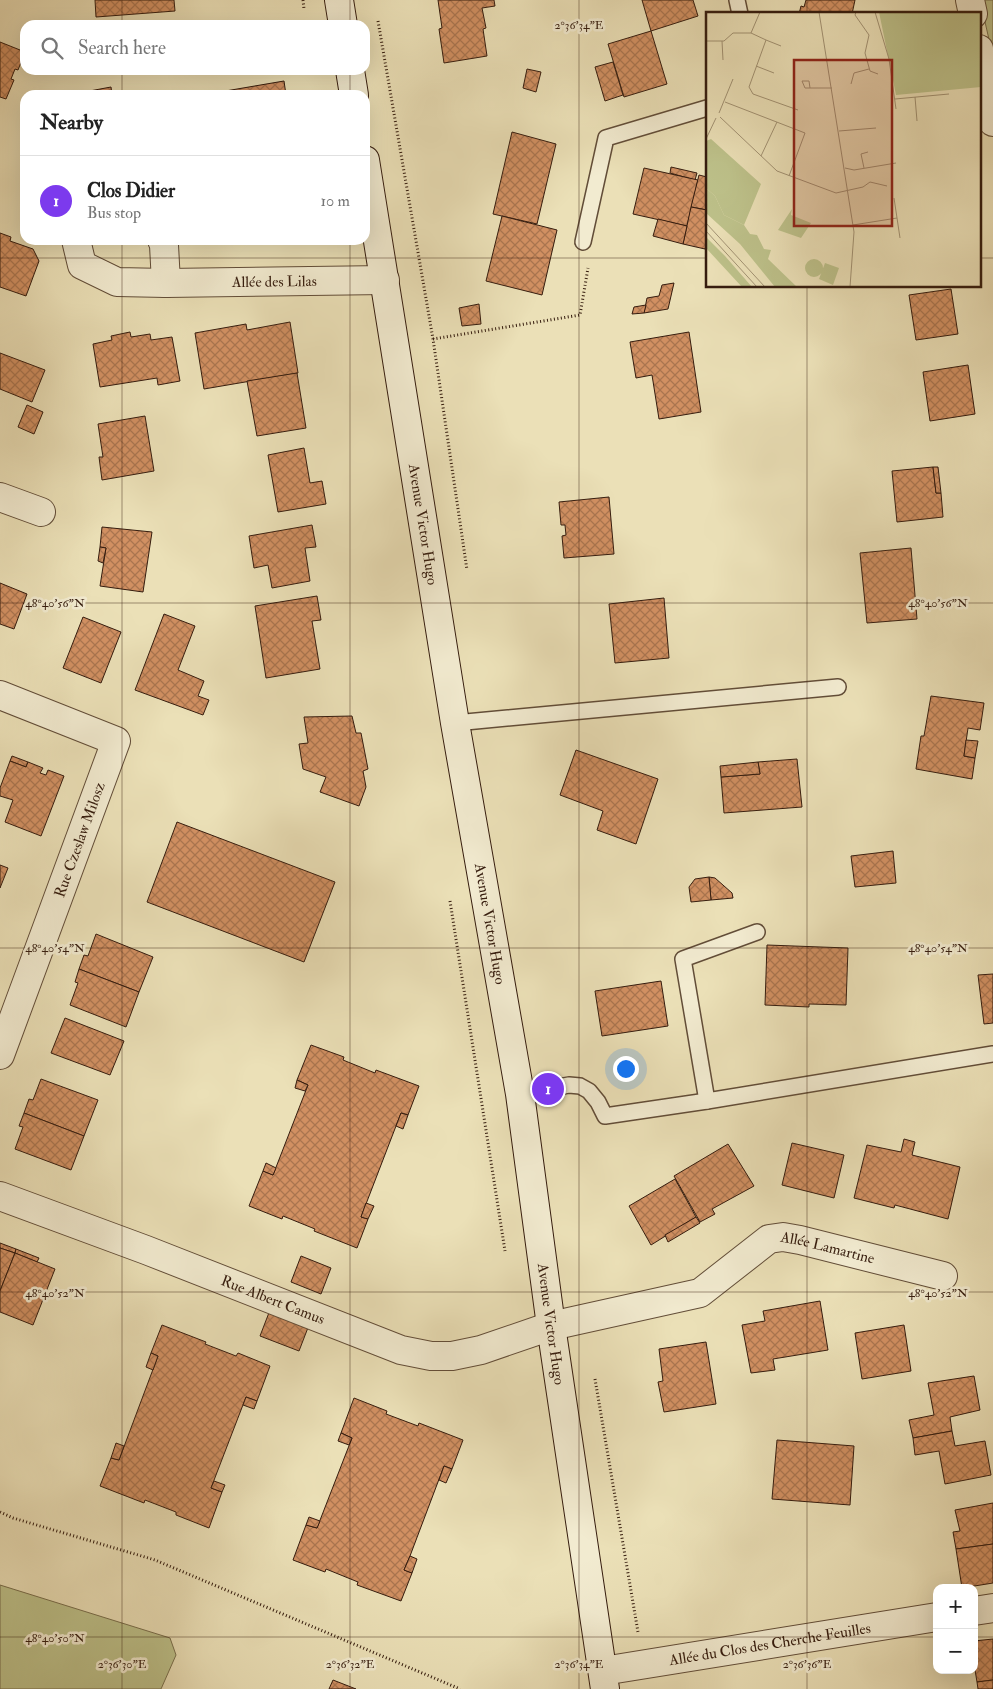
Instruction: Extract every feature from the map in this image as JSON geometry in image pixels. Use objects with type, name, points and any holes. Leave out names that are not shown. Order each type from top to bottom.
[{"type":"street","points":[[339,0],[342,20]]},
{"type":"street","points":[[980,54],[993,122]]},
{"type":"street","points":[[351,75],[353,90]]},
{"type":"street","name":"Avenue Victor Hugo","points":[[370,190],[455,723],[520,1094],[551,1326],[604,1680]]},
{"type":"street","name":"Allée des Lilas","points":[[77,245],[82,265],[117,282],[385,280]]},
{"type":"street","points":[[164,245],[166,283]]},
{"type":"street","points":[[0,497],[41,512]]},
{"type":"street","name":"Rue Czeslaw Milosz","points":[[0,695],[116,741],[0,1055]]},
{"type":"street","name":"Rue Albert Camus","points":[[0,1196],[155,1253],[401,1350],[431,1356],[452,1356],[481,1350],[551,1326]]},
{"type":"street","name":"Allée Lamartine","points":[[551,1326],[700,1292],[769,1239],[783,1237],[943,1276]]},
{"type":"street","points":[[978,1610],[993,1608]]},
{"type":"street","name":"Allée du Clos des Cherche Feuilles","points":[[604,1680],[643,1664],[933,1618]]},
{"type":"lane","points":[[582,242],[606,138],[706,108]]},
{"type":"lane","points":[[455,723],[838,687]]},
{"type":"lane","points":[[707,1101],[683,959],[757,932]]},
{"type":"lane","points":[[520,1094],[569,1085],[580,1086],[598,1102],[605,1116],[993,1054]]},
{"type":"path","points":[[378,19],[433,339],[468,573]]},
{"type":"path","points":[[433,339],[580,315],[588,271],[582,242]]},
{"type":"path","points":[[595,1376],[643,1664]]},
{"type":"path","points":[[0,1512],[12,1518],[155,1560],[460,1689]]},
{"type":"green space","points":[[980,0],[993,0],[993,57]]},
{"type":"green space","points":[[0,1585],[170,1638],[176,1655],[161,1689],[0,1689]]},
{"type":"building","points":[[95,0],[174,0],[175,11],[96,17]]},
{"type":"building","points":[[438,0],[494,0],[495,6],[482,8],[486,28],[483,29],[487,56],[444,63],[439,29],[442,28]]},
{"type":"building","points":[[642,0],[693,0],[698,16],[651,31]]},
{"type":"building","points":[[806,0],[855,0],[852,12],[800,12],[801,6],[804,7]]},
{"type":"building","points":[[651,31],[667,84],[624,97],[608,44]]},
{"type":"building","points":[[0,42],[20,50],[20,65],[18,70],[15,69],[11,79],[14,80],[6,99],[0,97]]},
{"type":"building","points":[[613,62],[623,95],[605,101],[595,67]]},
{"type":"building","points":[[527,69],[541,72],[536,92],[523,88]]},
{"type":"building","points":[[284,81],[285,90],[231,90]]},
{"type":"building","points":[[111,87],[111,90],[95,90]]},
{"type":"building","points":[[512,132],[556,144],[537,224],[493,214]]},
{"type":"building","points":[[671,167],[697,173],[695,180],[670,173]]},
{"type":"building","points":[[644,168],[698,180],[687,226],[633,214]]},
{"type":"building","points":[[699,175],[706,177],[706,210],[691,207]]},
{"type":"building","points":[[691,207],[706,210],[705,249],[683,244]]},
{"type":"building","points":[[502,216],[557,230],[542,295],[486,281]]},
{"type":"building","points":[[658,219],[687,226],[683,244],[653,236]]},
{"type":"building","points":[[0,233],[11,237],[10,241],[33,249],[39,261],[26,296],[0,287]]},
{"type":"building","points":[[674,283],[668,309],[644,313],[647,298],[659,296],[662,285]]},
{"type":"building","points":[[951,289],[958,334],[916,340],[909,295]]},
{"type":"building","points":[[479,304],[481,324],[462,326],[459,308]]},
{"type":"building","points":[[646,305],[644,313],[632,314],[634,307]]},
{"type":"building","points":[[290,322],[298,373],[204,389],[195,333],[246,324],[247,330]]},
{"type":"building","points":[[130,332],[131,337],[150,334],[151,340],[172,337],[180,381],[158,385],[157,378],[100,387],[93,344],[112,340],[111,336]]},
{"type":"building","points":[[689,332],[701,412],[659,419],[652,375],[636,378],[630,342]]},
{"type":"building","points":[[0,353],[45,370],[32,402],[0,389]]},
{"type":"building","points":[[968,365],[975,414],[930,421],[923,372]]},
{"type":"building","points":[[297,373],[306,428],[257,436],[247,381]]},
{"type":"building","points":[[27,405],[43,412],[34,434],[18,427]]},
{"type":"building","points":[[145,416],[154,471],[102,480],[99,457],[103,457],[98,424]]},
{"type":"building","points":[[304,448],[310,483],[322,481],[326,504],[278,512],[268,455]]},
{"type":"building","points":[[933,467],[936,493],[941,493],[943,517],[897,522],[892,471]]},
{"type":"building","points":[[933,467],[938,467],[941,493],[936,493]]},
{"type":"building","points":[[609,497],[614,554],[564,558],[562,536],[566,535],[565,525],[561,525],[559,502]]},
{"type":"building","points":[[312,525],[316,547],[305,548],[310,581],[272,588],[268,565],[254,568],[249,536]]},
{"type":"building","points":[[102,527],[152,532],[143,592],[100,586],[106,548],[100,547]]},
{"type":"building","points":[[100,547],[106,548],[103,563],[98,561]]},
{"type":"building","points":[[911,548],[917,619],[867,623],[860,553]]},
{"type":"building","points":[[0,583],[27,594],[14,629],[0,624]]},
{"type":"building","points":[[317,596],[321,620],[312,621],[320,669],[266,678],[255,606]]},
{"type":"building","points":[[664,598],[669,658],[615,663],[609,604]]},
{"type":"building","points":[[164,614],[195,626],[178,670],[204,681],[198,696],[209,700],[203,715],[135,690]]},
{"type":"building","points":[[83,617],[121,632],[101,683],[63,668]]},
{"type":"building","points":[[931,696],[984,703],[980,730],[968,728],[964,756],[975,758],[972,779],[916,769],[921,736],[924,736]]},
{"type":"building","points":[[352,716],[356,733],[361,733],[368,769],[363,771],[366,787],[359,806],[320,792],[326,777],[303,769],[299,744],[308,743],[304,717]]},
{"type":"building","points":[[966,740],[978,741],[975,758],[964,756]]},
{"type":"building","points":[[576,750],[658,779],[636,844],[597,830],[603,811],[560,795]]},
{"type":"building","points":[[12,756],[28,762],[26,767],[10,761]]},
{"type":"building","points":[[797,759],[802,807],[724,813],[721,777],[760,774],[758,762]]},
{"type":"building","points":[[10,761],[26,767],[28,762],[43,768],[40,773],[46,775],[48,770],[64,776],[41,836],[5,822],[13,800],[0,796],[0,788]]},
{"type":"building","points":[[758,762],[760,774],[721,777],[720,766]]},
{"type":"building","points":[[177,822],[335,882],[304,962],[147,902]]},
{"type":"building","points":[[893,851],[896,883],[855,887],[851,856]]},
{"type":"building","points":[[0,865],[8,868],[0,888]]},
{"type":"building","points":[[709,877],[715,878],[732,893],[733,898],[711,900]]},
{"type":"building","points":[[709,877],[711,900],[691,902],[689,887],[695,879]]},
{"type":"building","points":[[96,934],[153,957],[139,992],[79,969],[84,955],[88,956]]},
{"type":"building","points":[[767,945],[848,948],[846,1005],[809,1004],[809,1007],[765,1005]]},
{"type":"building","points":[[79,969],[139,992],[126,1027],[70,1005],[78,983],[75,982]]},
{"type":"building","points":[[993,974],[993,1023],[984,1024],[978,975]]},
{"type":"building","points":[[661,981],[668,1026],[602,1036],[595,991]]},
{"type":"building","points":[[65,1018],[124,1041],[110,1075],[51,1053]]},
{"type":"building","points":[[311,1045],[344,1057],[343,1060],[375,1073],[376,1070],[419,1086],[408,1115],[401,1113],[361,1217],[368,1219],[357,1248],[283,1216],[282,1219],[249,1206],[263,1171],[273,1175],[308,1085],[297,1080]]},
{"type":"building","points":[[41,1079],[98,1100],[84,1136],[24,1113],[29,1099],[33,1100]]},
{"type":"building","points":[[297,1080],[308,1085],[305,1091],[295,1088]]},
{"type":"building","points":[[24,1113],[84,1136],[71,1170],[15,1149],[23,1127],[19,1126]]},
{"type":"building","points":[[401,1113],[408,1115],[403,1129],[396,1126]]},
{"type":"building","points":[[904,1139],[915,1142],[912,1155],[960,1167],[948,1219],[895,1205],[894,1208],[854,1198],[867,1145],[901,1152]]},
{"type":"building","points":[[792,1143],[844,1155],[834,1198],[782,1185]]},
{"type":"building","points":[[728,1144],[754,1186],[712,1209],[715,1214],[700,1222],[674,1176]]},
{"type":"building","points":[[266,1163],[276,1168],[273,1175],[263,1171]]},
{"type":"building","points":[[675,1179],[696,1217],[651,1245],[629,1206]]},
{"type":"building","points":[[366,1203],[374,1206],[368,1219],[361,1217]]},
{"type":"building","points":[[696,1217],[700,1223],[668,1242],[665,1235]]},
{"type":"building","points":[[0,1243],[16,1249],[15,1253],[0,1248]]},
{"type":"building","points":[[0,1248],[15,1253],[0,1291]]},
{"type":"building","points":[[16,1249],[39,1258],[37,1262],[15,1253]]},
{"type":"building","points":[[15,1253],[55,1269],[33,1325],[0,1312],[0,1291]]},
{"type":"building","points":[[301,1256],[331,1268],[321,1294],[291,1282]]},
{"type":"building","points":[[820,1301],[828,1350],[773,1359],[775,1370],[751,1373],[742,1325],[765,1321],[763,1311]]},
{"type":"building","points":[[270,1310],[309,1325],[299,1351],[260,1336]]},
{"type":"building","points":[[162,1325],[236,1356],[238,1353],[270,1366],[257,1401],[246,1397],[211,1488],[222,1492],[209,1528],[145,1500],[144,1503],[100,1486],[111,1458],[119,1460],[158,1356],[151,1353]]},
{"type":"building","points":[[904,1325],[911,1371],[862,1379],[855,1333]]},
{"type":"building","points":[[706,1342],[716,1404],[664,1412],[658,1382],[663,1381],[659,1349]]},
{"type":"building","points":[[151,1353],[158,1356],[153,1370],[146,1367]]},
{"type":"building","points":[[974,1376],[980,1410],[950,1417],[952,1431],[913,1438],[909,1420],[934,1415],[928,1383]]},
{"type":"building","points":[[246,1397],[257,1401],[254,1409],[243,1405]]},
{"type":"building","points":[[354,1398],[387,1411],[386,1414],[418,1426],[419,1423],[463,1440],[452,1469],[444,1466],[404,1570],[412,1573],[401,1601],[357,1585],[358,1582],[326,1569],[325,1572],[293,1560],[306,1525],[317,1528],[352,1438],[341,1433]]},
{"type":"building","points":[[952,1431],[955,1446],[985,1441],[991,1475],[945,1484],[939,1451],[915,1455],[913,1438]]},
{"type":"building","points":[[341,1433],[352,1438],[349,1445],[338,1441]]},
{"type":"building","points":[[777,1440],[854,1446],[850,1505],[772,1499]]},
{"type":"building","points":[[116,1443],[124,1446],[119,1460],[111,1458]]},
{"type":"building","points":[[444,1466],[452,1469],[446,1483],[439,1480]]},
{"type":"building","points":[[214,1481],[225,1485],[222,1492],[211,1488]]},
{"type":"building","points":[[993,1503],[993,1544],[956,1549],[953,1532],[960,1531],[955,1510]]},
{"type":"building","points":[[309,1517],[320,1521],[317,1528],[306,1525]]},
{"type":"building","points":[[993,1544],[993,1583],[978,1585],[961,1584],[956,1549]]},
{"type":"building","points":[[410,1556],[417,1559],[412,1573],[404,1570]]},
{"type":"building","points":[[993,1639],[993,1680],[977,1682],[976,1674],[978,1674],[978,1641]]},
{"type":"building","points":[[333,1680],[356,1689],[329,1689]]},
{"type":"building","points":[[993,1680],[993,1689],[978,1689],[977,1682]]},
{"type":"place","name":"Clos Didier","points":[[548,1089]]}]
